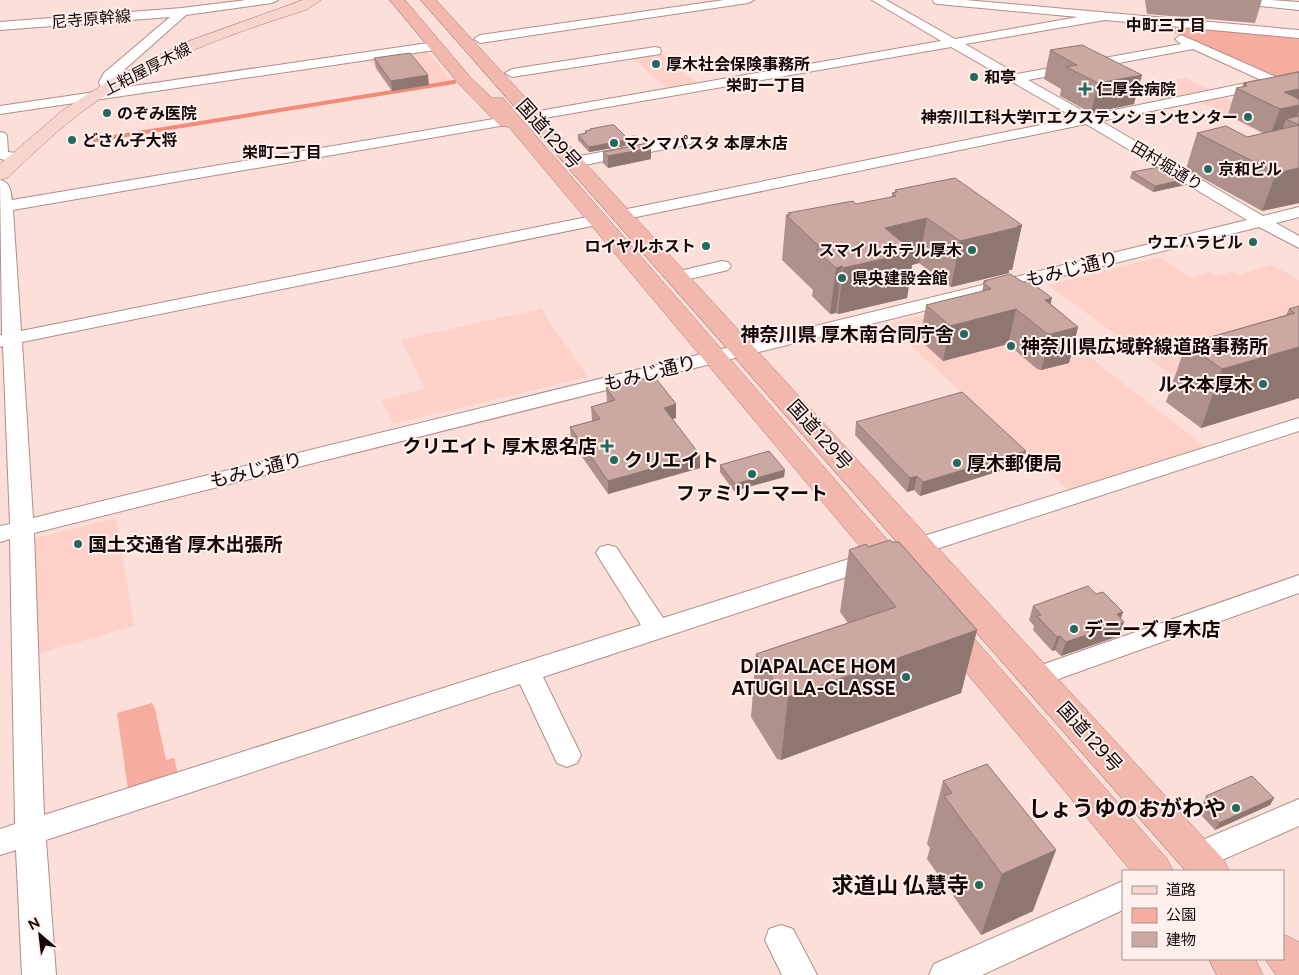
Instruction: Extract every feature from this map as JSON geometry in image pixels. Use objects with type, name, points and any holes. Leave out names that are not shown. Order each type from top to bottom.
[{"type":"highway","points":[[397,0],[465,81],[525,121]]},
{"type":"highway","name":"国道129号","points":[[410,0],[478,80],[574,162],[610,217],[715,358],[1153,870]]},
{"type":"highway","name":"国道129号","points":[[428,0],[504,75],[525,121],[610,217],[677,277],[744,350],[1203,864]]},
{"type":"highway","points":[[444,0],[480,39],[504,75]]},
{"type":"highway","points":[[1284,954],[1299,971]]},
{"type":"highway","points":[[1230,960],[1243,975]]},
{"type":"main road","name":"上粕屋厚木線","points":[[0,174],[63,118],[100,92],[142,69],[196,44],[301,7],[314,0]]},
{"type":"street","name":"尼寺原幹線","points":[[0,26],[182,12],[272,0]]},
{"type":"street","points":[[480,39],[748,0]]},
{"type":"street","points":[[864,0],[948,44],[1083,121]]},
{"type":"street","name":"田村堀通り","points":[[878,0],[948,44],[1016,78],[1162,168],[1185,178],[1299,243]]},
{"type":"street","points":[[1232,0],[1293,22]]},
{"type":"street","points":[[935,1],[1107,16]]},
{"type":"street","points":[[894,9],[911,6]]},
{"type":"street","points":[[1293,22],[1299,6]]},
{"type":"street","points":[[100,92],[109,76],[182,12]]},
{"type":"street","points":[[2,206],[525,121],[1107,16],[1136,14],[1293,22]]},
{"type":"street","points":[[1136,14],[1194,45],[1299,92]]},
{"type":"street","points":[[1016,78],[1194,45]]},
{"type":"street","points":[[0,110],[100,92],[435,46]]},
{"type":"street","points":[[504,75],[655,51]]},
{"type":"street","points":[[123,63],[124,69],[142,69]]},
{"type":"street","points":[[6,339],[1299,76]]},
{"type":"street","points":[[0,136],[1,154],[18,157]]},
{"type":"street","points":[[574,162],[686,142]]},
{"type":"street","points":[[1162,168],[1187,162]]},
{"type":"street","points":[[0,185],[2,186],[11,532],[39,975]]},
{"type":"street","name":"もみじ通り","points":[[11,532],[1299,212]]},
{"type":"street","points":[[677,277],[722,266]]},
{"type":"street","points":[[918,546],[1299,424]]},
{"type":"street","points":[[608,553],[657,629]]},
{"type":"street","points":[[0,842],[884,556]]},
{"type":"street","points":[[1036,677],[1299,584]]},
{"type":"street","points":[[527,671],[567,755]]},
{"type":"street","points":[[1203,864],[1299,812]]},
{"type":"street","points":[[946,975],[1122,895]]},
{"type":"street","points":[[780,940],[800,975]]},
{"type":"shaded area","points":[[425,49],[453,82],[392,92],[366,57]]},
{"type":"shaded area","points":[[660,52],[700,86],[670,91],[631,57]]},
{"type":"shaded area","points":[[1186,78],[1212,91],[1164,101],[1138,87]]},
{"type":"shaded area","name":"神奈川工科大学ITエクステンションセンター","points":[[1222,96],[1298,133],[1273,139],[1198,101]]},
{"type":"shaded area","points":[[1159,257],[1192,278],[1209,272],[1216,276],[1233,271],[1239,275],[1272,265],[1299,280],[1299,350],[1186,386],[1048,285]]},
{"type":"shaded area","points":[[1008,294],[1207,448],[1070,492],[887,324]]},
{"type":"shaded area","points":[[541,309],[588,377],[393,424],[382,400],[425,389],[401,340]]},
{"type":"shaded area","points":[[116,518],[134,626],[34,655],[27,540]]},
{"type":"green space","points":[[1152,23],[1299,37],[1299,73],[1272,77]]},
{"type":"green space","points":[[152,703],[166,760],[174,758],[178,774],[128,789],[117,713]]},
{"type":"building","points":[[1082,45],[1142,75],[1098,83],[1066,67],[1077,65],[1050,50]]},
{"type":"building","points":[[410,53],[428,75],[391,81],[374,58]]},
{"type":"building","points":[[1299,72],[1299,89],[1284,92],[1299,99],[1299,105],[1280,109],[1236,88],[1247,86],[1244,83]]},
{"type":"building","points":[[1299,116],[1299,125],[1286,119]]},
{"type":"building","points":[[614,125],[626,137],[635,136],[637,138],[589,147],[578,135],[587,133],[585,131],[590,129]]},
{"type":"building","points":[[1299,125],[1299,168],[1276,173],[1197,133],[1226,126],[1247,137]]},
{"type":"building","points":[[648,143],[651,148],[608,156],[603,152]]},
{"type":"building","points":[[1164,166],[1187,179],[1155,186],[1132,172]]},
{"type":"building","points":[[955,178],[1022,225],[960,241],[927,218],[885,228],[914,252],[836,268],[816,250],[822,249],[786,215],[790,215],[788,213],[853,201],[856,204],[896,196],[892,193],[897,192],[895,190]]},
{"type":"building","points":[[1010,274],[1023,282],[1029,281],[1052,298],[1045,300],[1078,327],[1051,334],[1046,333],[1016,309],[950,326],[926,305],[991,289],[983,283],[986,282],[984,281]]},
{"type":"building","points":[[1299,306],[1299,347],[1222,369],[1186,344],[1295,313],[1289,309]]},
{"type":"building","points":[[654,376],[676,404],[664,408],[700,455],[608,481],[570,427],[600,419],[591,407],[615,400],[606,388]]},
{"type":"building","name":"厚木郵便局","points":[[962,392],[1026,451],[923,482],[917,476],[910,478],[856,422]]},
{"type":"building","name":"ファミリーマート","points":[[769,451],[785,470],[735,484],[720,465]]},
{"type":"building","points":[[890,540],[892,542],[899,542],[977,630],[788,697],[784,696],[756,654],[896,607],[849,550],[866,544],[868,547]]},
{"type":"building","points":[[1088,586],[1096,594],[1103,592],[1123,612],[1117,614],[1124,622],[1066,642],[1060,636],[1057,637],[1037,616],[1041,615],[1033,606]]},
{"type":"building","points":[[987,764],[1056,850],[1002,874],[944,796],[952,793],[943,781]]},
{"type":"building","name":"しょうゆのおがわや","points":[[1252,776],[1274,798],[1219,823],[1204,807],[1213,803],[1206,796]]},
{"type":"waterway","points":[[95,140],[454,82]]},
{"type":"place","name":"厚木社会保険事務所","points":[[656,64]]},
{"type":"place","name":"和亭","points":[[974,77]]},
{"type":"place","name":"仁厚会病院","points":[[1085,89]]},
{"type":"place","name":"のぞみ医院","points":[[107,113]]},
{"type":"place","name":"神奈川工科大学ITエクステンションセンター","points":[[1248,117]]},
{"type":"place","name":"どさん子大将","points":[[72,140]]},
{"type":"place","name":"マンマパスタ 本厚木店","points":[[614,143]]},
{"type":"place","name":"京和ビル","points":[[1208,169]]},
{"type":"place","name":"ウエハラビル","points":[[1253,242]]},
{"type":"place","name":"ロイヤルホスト","points":[[706,246]]},
{"type":"place","name":"スマイルホテル厚木","points":[[972,250]]},
{"type":"place","name":"県央建設会館","points":[[842,278]]},
{"type":"place","name":"神奈川県 厚木南合同庁舎","points":[[964,334]]},
{"type":"place","name":"神奈川県広域幹線道路事務所","points":[[1011,346]]},
{"type":"place","name":"ルネ本厚木","points":[[1263,384]]},
{"type":"place","name":"クリエイト 厚木恩名店","points":[[607,446]]},
{"type":"place","name":"クリエイト","points":[[614,460]]},
{"type":"place","name":"厚木郵便局","points":[[957,463]]},
{"type":"place","name":"ファミリーマート","points":[[752,474]]},
{"type":"place","name":"国土交通省 厚木出張所","points":[[78,544]]},
{"type":"place","name":"デニーズ 厚木店","points":[[1074,629]]},
{"type":"place","name":"DIAPALACE HOM ATUGI LA-CLASSE","points":[[906,677]]},
{"type":"place","name":"しょうゆのおがわや","points":[[1236,808]]},
{"type":"place","name":"求道山 仏慧寺","points":[[979,885]]},
{"type":"district","name":"中町三丁目","points":[[1166,25]]},
{"type":"district","name":"栄町一丁目","points":[[766,85]]},
{"type":"district","name":"栄町二丁目","points":[[282,152]]}]
